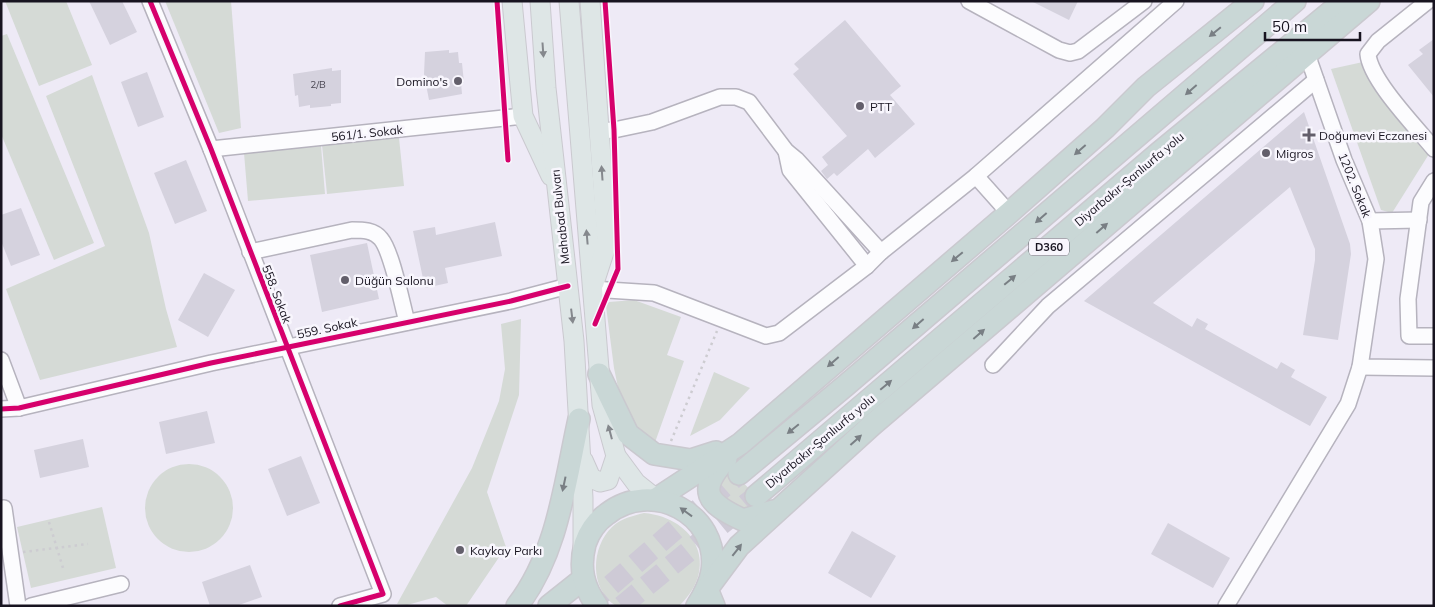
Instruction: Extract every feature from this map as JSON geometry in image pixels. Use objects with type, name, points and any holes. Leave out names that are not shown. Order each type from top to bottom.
[{"type":"highway","points":[[780,509],[743,520],[721,509],[713,500],[708,489],[713,474],[740,444],[1009,213],[1105,128],[1146,87],[1253,1]]},
{"type":"highway","points":[[1105,128],[1290,1]]},
{"type":"highway","name":"D360","points":[[739,474],[845,386],[1295,1]]},
{"type":"highway","name":"Diyarbakır-Şanlıurfa yolu","points":[[756,496],[1152,159],[1303,48],[1344,1]]},
{"type":"highway","points":[[706,600],[740,546],[872,425],[1177,164],[1303,48],[1369,1]]},
{"type":"highway","points":[[599,374],[628,434],[654,454],[691,460],[740,444]]},
{"type":"highway","points":[[517,606],[532,587],[553,537],[578,419]]},
{"type":"highway","points":[[656,499],[740,444]]},
{"type":"highway","points":[[597,606],[589,594],[583,579],[583,553],[587,538],[599,520],[615,507],[635,500],[656,499],[675,505],[692,516],[704,532],[711,550],[712,570],[706,600]]},
{"type":"highway","points":[[549,606],[583,579]]},
{"type":"main road","points":[[512,1],[522,116],[558,190]]},
{"type":"main road","name":"Mahabad Bulvarı","points":[[540,1],[546,88],[574,342],[583,553]]},
{"type":"main road","name":"Mahabad Bulvarı","points":[[569,1],[602,404],[616,456],[636,483],[656,499]]},
{"type":"main road","points":[[590,1],[607,243],[592,289]]},
{"type":"main road","points":[[580,455],[591,478],[600,482],[608,480],[616,456]]},
{"type":"street","name":"558. Sokak","points":[[150,1],[211,149],[383,594],[340,606]]},
{"type":"street","points":[[969,1],[1059,50],[1070,53],[1078,51],[1144,1]]},
{"type":"street","points":[[592,289],[654,293],[766,336],[779,332],[867,266],[881,252],[976,176],[1176,1]]},
{"type":"street","points":[[1428,5],[1378,41],[1368,54],[1369,63],[1377,78],[1434,149]]},
{"type":"street","name":"1202. Sokak","points":[[1226,606],[1348,404],[1360,367],[1376,260],[1370,221],[1344,160],[1303,48]]},
{"type":"street","points":[[993,365],[1048,306],[1316,80]]},
{"type":"street","points":[[599,131],[614,130],[652,122],[720,98],[736,97],[749,102],[786,151],[797,160],[881,252]]},
{"type":"street","name":"561/1. Sokak","points":[[211,149],[522,116]]},
{"type":"street","points":[[786,151],[790,170],[867,266]]},
{"type":"street","points":[[976,176],[1009,213]]},
{"type":"street","points":[[1434,181],[1421,202],[1408,299],[1409,336],[1434,336]]},
{"type":"street","points":[[1370,221],[1419,220]]},
{"type":"street","points":[[250,252],[352,230],[368,230],[381,239],[388,252],[407,322]]},
{"type":"street","name":"559. Sokak","points":[[1,409],[19,408],[286,347],[511,301],[568,286]]},
{"type":"street","points":[[1031,288],[1048,306]]},
{"type":"street","points":[[1,360],[19,408]]},
{"type":"street","points":[[1360,367],[1434,368]]},
{"type":"street","points":[[4,508],[18,606]]},
{"type":"street","points":[[32,606],[121,584]]},
{"type":"path","points":[[664,456],[722,319]]},
{"type":"path","points":[[49,522],[63,568]]},
{"type":"path","points":[[10,553],[88,544]]},
{"type":"shaded area","points":[[5,1],[66,1],[92,65],[39,86]]},
{"type":"shaded area","points":[[165,1],[231,1],[241,128],[219,133]]},
{"type":"shaded area","points":[[7,34],[94,243],[54,260],[1,134],[1,36]]},
{"type":"shaded area","points":[[1363,62],[1429,154],[1392,213],[1381,210],[1331,69]]},
{"type":"shaded area","points":[[92,75],[149,233],[166,309],[177,347],[40,380],[6,289],[105,246],[46,96]]},
{"type":"shaded area","points":[[399,138],[404,186],[327,194],[322,145]]},
{"type":"shaded area","points":[[321,146],[325,194],[248,201],[244,153]]},
{"type":"shaded area","points":[[634,300],[681,317],[667,355],[684,361],[653,448],[623,412],[614,368],[606,306],[609,302]]},
{"type":"shaded area","points":[[521,319],[519,395],[487,492],[506,547],[466,606],[448,606],[436,597],[407,605],[397,604],[472,468],[499,401],[505,369],[501,324]]},
{"type":"shaded area","points":[[714,372],[750,388],[720,420],[690,436]]},
{"type":"shaded area","points":[[189,464],[206,467],[220,477],[230,491],[233,508],[230,525],[220,539],[206,549],[189,552],[172,549],[158,539],[148,525],[145,508],[148,491],[158,477],[172,467]]},
{"type":"shaded area","points":[[728,467],[761,501],[750,508],[738,510],[721,495],[719,483]]},
{"type":"shaded area","points":[[102,507],[116,568],[31,588],[17,527]]},
{"type":"shaded area","points":[[644,513],[662,517],[678,524],[697,547],[700,561],[698,576],[691,591],[679,606],[616,606],[607,599],[597,579],[597,556],[605,535],[619,521]]},
{"type":"building","points":[[89,1],[122,1],[137,32],[110,45]]},
{"type":"building","points":[[1031,1],[1078,1],[1069,20]]},
{"type":"building","name":"PTT","points":[[845,20],[901,86],[890,95],[915,124],[875,158],[868,149],[837,176],[834,173],[827,179],[821,171],[828,165],[822,157],[847,136],[793,74],[799,69],[794,64]]},
{"type":"building","points":[[1434,39],[1434,97],[1408,65],[1423,54],[1419,50]]},
{"type":"building","points":[[449,50],[449,53],[458,52],[459,63],[462,63],[464,83],[461,83],[462,94],[429,100],[424,74],[425,52]]},
{"type":"building","points":[[332,68],[332,71],[341,70],[341,103],[310,108],[310,105],[299,107],[298,95],[295,96],[293,74]]},
{"type":"building","points":[[147,72],[164,117],[138,127],[121,82]]},
{"type":"building","points":[[1304,112],[1350,244],[1351,254],[1338,340],[1303,335],[1315,260],[1315,249],[1290,187],[1153,303],[1192,327],[1197,318],[1208,324],[1205,329],[1277,369],[1281,362],[1295,370],[1291,377],[1327,397],[1310,426],[1084,301]]},
{"type":"building","points":[[186,160],[207,211],[175,224],[154,173]]},
{"type":"building","points":[[21,208],[40,255],[11,266],[1,241],[1,215]]},
{"type":"building","points":[[495,222],[502,256],[445,268],[448,283],[425,288],[413,231],[435,227],[436,235]]},
{"type":"building","name":"Düğün Salonu","points":[[367,243],[379,299],[322,312],[310,255]]},
{"type":"building","points":[[204,273],[235,290],[208,337],[178,320]]},
{"type":"building","points":[[207,411],[215,443],[166,454],[159,422]]},
{"type":"building","points":[[83,439],[89,467],[40,478],[34,450]]},
{"type":"building","points":[[301,456],[320,503],[287,516],[268,469]]},
{"type":"building","points":[[1168,523],[1230,558],[1213,588],[1151,554]]},
{"type":"building","points":[[852,531],[896,556],[871,598],[828,573]]},
{"type":"building","points":[[250,565],[262,597],[236,606],[210,606],[202,582]]},
{"type":"tunnel","points":[[587,606],[739,474]]},
{"type":"tunnel","points":[[622,606],[756,496]]},
{"type":"cycle path","points":[[150,1],[211,149],[383,594],[340,606]]},
{"type":"cycle path","points":[[497,1],[508,160]]},
{"type":"cycle path","points":[[595,324],[618,269],[614,130],[605,1]]},
{"type":"cycle path","points":[[1,409],[19,408],[211,363],[511,301],[568,286]]},
{"type":"place","name":"Domino's","points":[[458,81]]},
{"type":"place","name":"PTT","points":[[860,106]]},
{"type":"place","name":"Doğumevi Eczanesi","points":[[1309,135]]},
{"type":"place","name":"Migros","points":[[1266,153]]},
{"type":"place","name":"Düğün Salonu","points":[[345,280]]},
{"type":"place","name":"Kaykay Parkı","points":[[460,550]]}]
